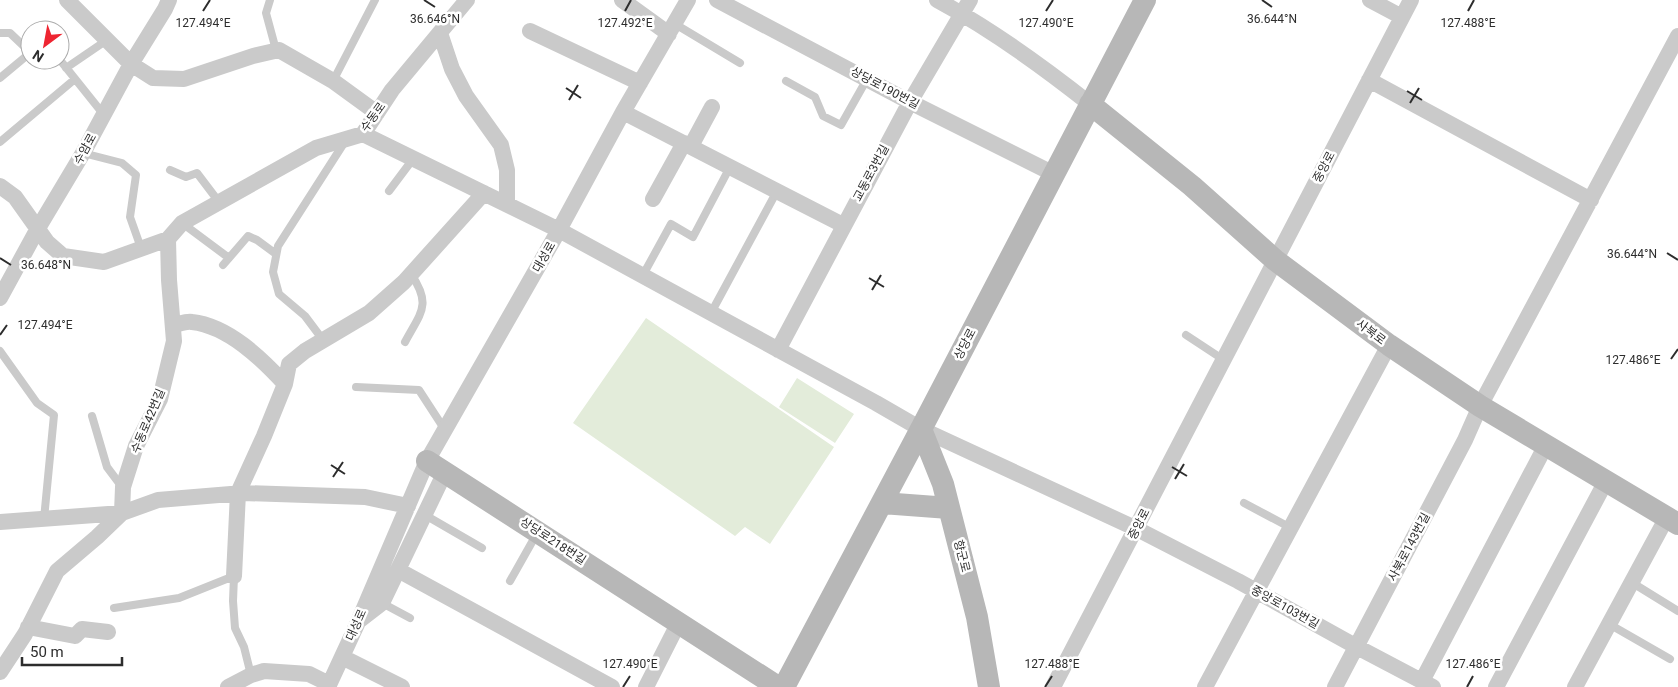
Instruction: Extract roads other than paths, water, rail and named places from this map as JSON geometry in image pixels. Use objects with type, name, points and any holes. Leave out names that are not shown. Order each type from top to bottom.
[{"type":"street","points":[[67,0],[131,64],[153,78],[184,79],[253,56],[279,50],[333,81],[377,113]]},
{"type":"street","name":"수암로","points":[[0,298],[169,0]]},
{"type":"street","name":"수동로","points":[[168,239],[182,223],[316,148],[363,134],[392,90],[467,0]]},
{"type":"street","points":[[622,0],[672,29]]},
{"type":"street","name":"대성로","points":[[228,687],[251,675],[264,671],[310,674],[328,685],[359,620],[408,506],[436,467],[445,430],[688,0]]},
{"type":"street","name":"상당로190번길","points":[[717,0],[910,102],[1054,174]]},
{"type":"street","points":[[937,0],[967,7],[1090,104]]},
{"type":"street","name":"상당로","points":[[784,687],[1145,0]]},
{"type":"street","points":[[1370,0],[1402,17]]},
{"type":"street","name":"중앙로","points":[[1053,687],[1411,0]]},
{"type":"street","name":"교동로3번길","points":[[778,350],[910,102],[967,7]]},
{"type":"street","points":[[530,31],[640,83]]},
{"type":"street","points":[[440,33],[452,69],[466,96],[501,145],[507,170],[507,204]]},
{"type":"street","name":"사북로143번길","points":[[1335,687],[1465,440],[1480,406],[1678,36]]},
{"type":"street","points":[[1369,80],[1591,200]]},
{"type":"street","name":"사북로","points":[[1090,104],[1192,186],[1275,260],[1389,345],[1480,406],[1673,521]]},
{"type":"street","points":[[653,199],[712,107]]},
{"type":"street","points":[[624,112],[843,225]]},
{"type":"street","name":"중앙로103번길","points":[[363,134],[559,230],[921,429],[1137,528],[1428,684]]},
{"type":"street","points":[[0,186],[15,197],[46,242],[63,256],[104,262],[168,239]]},
{"type":"street","points":[[234,576],[238,493],[285,384],[289,364],[305,351],[369,313],[411,274],[484,193]]},
{"type":"street","name":"수동로42번길","points":[[122,513],[123,488],[136,446],[160,399],[174,341],[168,239]]},
{"type":"street","points":[[173,324],[191,321],[222,331],[262,360],[285,384]]},
{"type":"street","points":[[1205,687],[1389,345]]},
{"type":"street","name":"향군로","points":[[921,429],[943,484],[977,617],[989,687]]},
{"type":"street","points":[[1428,684],[1546,445]]},
{"type":"street","points":[[359,620],[382,602],[425,515],[436,467]]},
{"type":"street","name":"상당로218번길","points":[[436,467],[778,687]]},
{"type":"street","points":[[1496,687],[1606,481]]},
{"type":"street","points":[[0,522],[122,513],[158,500],[238,493],[365,497],[408,506]]},
{"type":"street","points":[[882,503],[949,508]]},
{"type":"street","points":[[0,672],[28,628],[57,571],[97,538],[122,513]]},
{"type":"street","points":[[1575,687],[1631,582],[1673,521]]},
{"type":"street","points":[[398,570],[612,687]]},
{"type":"street","points":[[646,687],[679,622]]},
{"type":"street","points":[[28,628],[75,636],[82,629],[108,632]]},
{"type":"street","points":[[342,657],[402,687]]},
{"type":"lane","points":[[270,0],[266,13],[276,50]]},
{"type":"lane","points":[[333,81],[375,0]]},
{"type":"lane","points":[[672,29],[740,64]]},
{"type":"lane","points":[[0,32],[10,33],[20,42]]},
{"type":"lane","points":[[0,40],[10,33]]},
{"type":"lane","points":[[70,65],[107,40]]},
{"type":"lane","points":[[0,78],[20,61]]},
{"type":"lane","points":[[68,70],[104,115]]},
{"type":"lane","points":[[0,142],[75,78]]},
{"type":"lane","points":[[786,81],[815,97],[823,116],[841,124],[867,79]]},
{"type":"lane","points":[[323,341],[305,316],[280,294],[273,272],[278,246],[346,139]]},
{"type":"lane","points":[[83,153],[122,163],[136,175],[130,217],[141,248]]},
{"type":"lane","points":[[389,191],[413,158]]},
{"type":"lane","points":[[643,276],[671,224],[693,237],[730,167]]},
{"type":"lane","points":[[170,170],[186,177],[198,173],[219,202]]},
{"type":"lane","points":[[711,313],[777,191]]},
{"type":"lane","points":[[182,223],[229,258]]},
{"type":"lane","points":[[223,265],[248,236],[257,240],[276,254]]},
{"type":"lane","points":[[405,342],[423,308],[421,289],[411,274]]},
{"type":"lane","points":[[1186,336],[1224,360]]},
{"type":"lane","points":[[0,351],[37,403],[54,415],[44,519]]},
{"type":"lane","points":[[356,387],[419,390],[445,430]]},
{"type":"lane","points":[[92,416],[107,467],[123,488]]},
{"type":"lane","points":[[1244,503],[1291,528]]},
{"type":"lane","points":[[425,515],[482,548]]},
{"type":"lane","points":[[510,581],[538,532]]},
{"type":"lane","points":[[114,608],[179,598],[234,576],[232,601],[235,628],[244,647],[251,675]]},
{"type":"lane","points":[[1631,582],[1678,612]]},
{"type":"lane","points":[[382,602],[410,618]]},
{"type":"lane","points":[[1609,624],[1670,659]]}]
